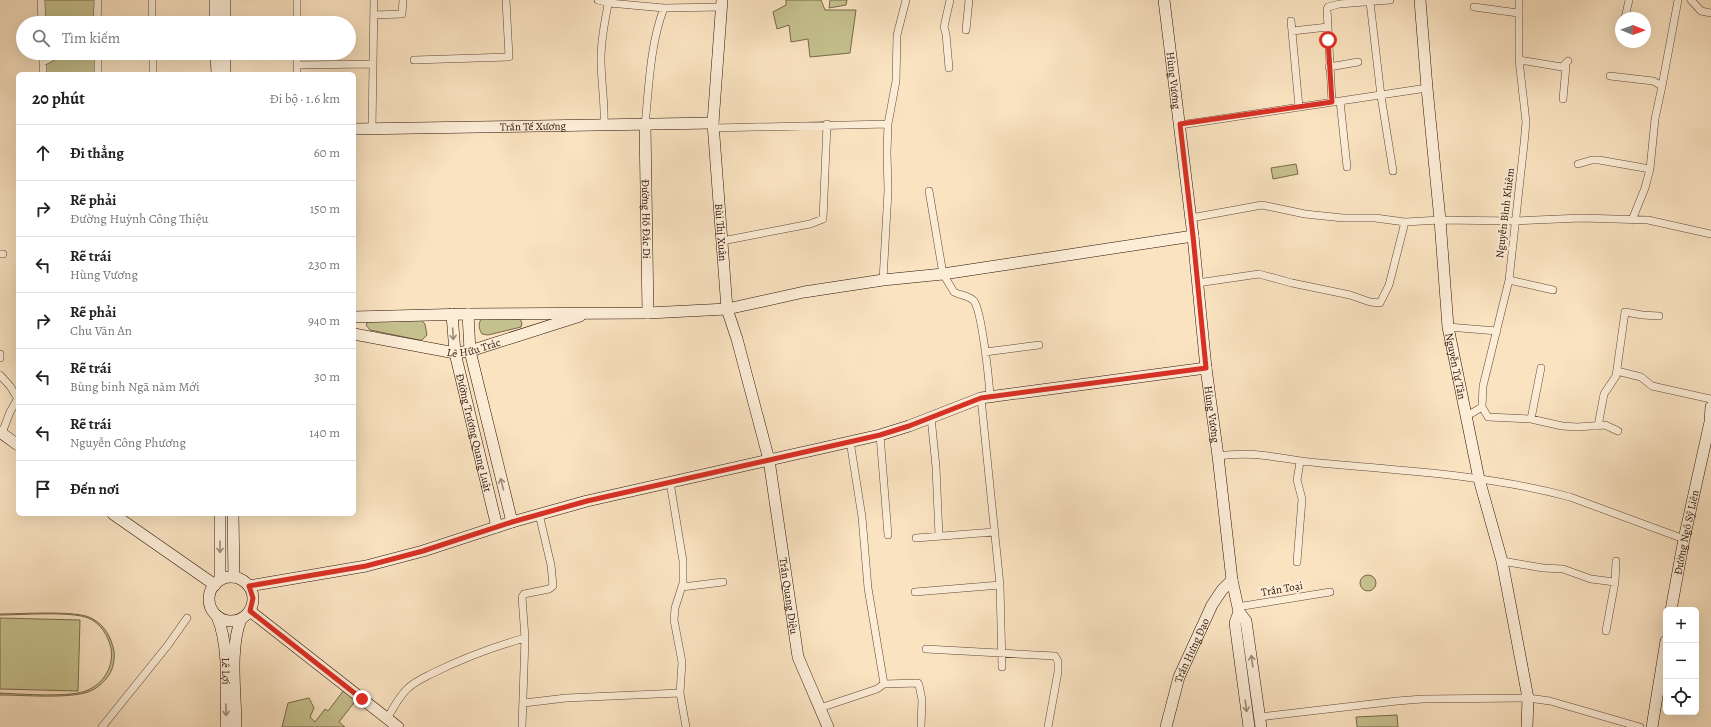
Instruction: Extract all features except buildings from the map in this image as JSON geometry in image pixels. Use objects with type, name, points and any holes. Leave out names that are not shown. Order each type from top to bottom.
[{"type":"street","points":[[41,0],[42,16]]},
{"type":"street","points":[[97,16],[98,0]]},
{"type":"street","points":[[152,0],[152,16]]},
{"type":"street","points":[[215,0],[216,16]]},
{"type":"street","points":[[225,0],[225,16]]},
{"type":"street","points":[[297,0],[297,16]]},
{"type":"street","points":[[372,129],[374,0]]},
{"type":"street","points":[[374,15],[402,14],[403,0]]},
{"type":"street","points":[[414,60],[509,57],[506,0]]},
{"type":"street","points":[[598,0],[664,8],[722,4]]},
{"type":"street","points":[[883,280],[888,191],[888,124],[896,81],[897,35],[906,0]]},
{"type":"street","points":[[949,68],[944,26],[950,0]]},
{"type":"street","points":[[966,30],[969,0]]},
{"type":"street","name":"Hùng Vương","points":[[1164,0],[1180,124],[1206,368],[1232,580],[1238,610],[1246,621],[1261,722]]},
{"type":"street","points":[[1332,102],[1327,10],[1330,5],[1390,0]]},
{"type":"street","name":"Nguyễn Tự Tân","points":[[1420,0],[1448,327],[1479,479],[1502,561],[1528,698],[1527,727]]},
{"type":"street","name":"Nguyễn Bình Khiêm","points":[[1482,407],[1482,386],[1509,280],[1526,122],[1519,60],[1518,0]]},
{"type":"street","points":[[1626,12],[1629,0]]},
{"type":"street","points":[[1632,220],[1645,188],[1650,169],[1655,118],[1678,0]]},
{"type":"street","points":[[1691,0],[1701,11],[1711,13]]},
{"type":"street","points":[[604,124],[605,111],[601,57],[602,38],[609,2]]},
{"type":"street","points":[[1370,2],[1381,96],[1393,170]]},
{"type":"street","name":"Bùi Thị Xuân","points":[[722,4],[713,126],[727,309],[737,339],[769,460]]},
{"type":"street","points":[[1474,7],[1518,13]]},
{"type":"street","points":[[645,125],[658,29],[664,8]]},
{"type":"street","points":[[1291,21],[1299,107]]},
{"type":"street","points":[[1292,31],[1328,27]]},
{"type":"street","points":[[43,72],[43,62],[47,60]]},
{"type":"street","points":[[98,60],[98,72]]},
{"type":"street","points":[[152,60],[153,72]]},
{"type":"street","points":[[216,60],[217,72]]},
{"type":"street","points":[[225,60],[225,72]]},
{"type":"street","points":[[296,72],[297,60]]},
{"type":"street","points":[[1519,60],[1562,67],[1567,63],[1564,99]]},
{"type":"street","points":[[1329,67],[1358,62]]},
{"type":"street","points":[[297,65],[373,64]]},
{"type":"street","points":[[1610,76],[1653,81],[1662,86]]},
{"type":"street","points":[[1180,124],[1381,96],[1427,88]]},
{"type":"street","points":[[1340,101],[1346,168]]},
{"type":"street","name":"Trần Tế Xương","points":[[356,129],[604,124],[713,126]]},
{"type":"street","points":[[722,241],[810,224],[823,219],[827,124]]},
{"type":"street","points":[[713,126],[888,124]]},
{"type":"street","name":"Đường Hồ Đắc Di","points":[[645,125],[648,313]]},
{"type":"street","points":[[1578,164],[1592,160],[1599,160],[1650,169]]},
{"type":"street","points":[[930,191],[943,274],[954,292],[969,297],[976,304],[979,313],[985,352],[985,397],[994,532],[1000,585],[1002,668]]},
{"type":"street","points":[[1191,218],[1262,205],[1305,214],[1343,218],[1375,218],[1405,222],[1440,220],[1515,221],[1581,218],[1655,221],[1711,234]]},
{"type":"street","points":[[1197,283],[1259,274],[1292,283],[1350,295],[1370,302],[1380,303],[1389,286],[1405,222]]},
{"type":"street","name":"Lê Hữu Trác","points":[[356,317],[452,314],[648,313],[727,309],[804,292],[883,280],[943,274],[1193,236]]},
{"type":"street","points":[[1509,280],[1552,290]]},
{"type":"street","points":[[1598,426],[1602,401],[1608,387],[1614,380],[1617,371],[1625,312],[1659,316]]},
{"type":"street","name":"Lê Hữu Trác","points":[[356,334],[455,353],[470,351],[590,313]]},
{"type":"street","name":"Đường Trương Quang Luật","points":[[452,314],[455,353],[497,527]]},
{"type":"street","name":"Đường Trương Quang Luật","points":[[468,314],[470,351],[512,522]]},
{"type":"street","points":[[1448,327],[1497,331]]},
{"type":"street","points":[[985,352],[1039,345]]},
{"type":"street","points":[[249,586],[366,566],[423,551],[512,522],[587,501],[880,435],[985,397],[1206,368]]},
{"type":"street","points":[[1531,419],[1541,368]]},
{"type":"street","points":[[1617,371],[1641,377],[1652,386],[1672,392],[1711,399]]},
{"type":"street","points":[[0,376],[10,386],[16,395]]},
{"type":"street","points":[[16,402],[1,432],[16,443]]},
{"type":"street","points":[[1467,416],[1482,407],[1488,417],[1531,419],[1562,426],[1577,427],[1605,425],[1618,431]]},
{"type":"street","name":"Đường Ngô Sỹ Liên","points":[[1673,607],[1684,539],[1711,415]]},
{"type":"street","points":[[931,417],[936,467],[939,536]]},
{"type":"street","points":[[880,435],[888,535]]},
{"type":"street","points":[[850,441],[862,517],[868,588],[884,684]]},
{"type":"street","points":[[1218,456],[1236,453],[1253,454],[1300,462],[1479,479],[1552,492],[1570,497],[1684,539]]},
{"type":"street","name":"Trần Quang Diệu","points":[[769,460],[798,657],[828,727]]},
{"type":"street","points":[[1297,562],[1302,499],[1297,480],[1300,462]]},
{"type":"street","points":[[670,482],[683,561],[683,583],[675,608],[674,620],[682,662],[680,693],[686,727]]},
{"type":"street","points":[[522,727],[525,638],[522,597],[524,594],[549,589],[552,586],[551,565],[539,514]]},
{"type":"street","points":[[116,516],[217,582],[234,577],[243,580],[249,586],[253,598],[250,611],[241,619],[229,621],[217,616],[212,610],[209,599],[217,582],[220,516]]},
{"type":"street","points":[[233,516],[234,577]]},
{"type":"street","points":[[916,538],[994,532]]},
{"type":"street","points":[[1502,561],[1528,564],[1543,568],[1563,569],[1590,579],[1615,582]]},
{"type":"street","points":[[1606,631],[1615,582],[1616,561]]},
{"type":"street","name":"Trần Hưng Đạo","points":[[1166,727],[1179,677],[1212,605],[1222,590],[1232,580]]},
{"type":"street","points":[[682,587],[723,582]]},
{"type":"street","points":[[915,592],[1000,585]]},
{"type":"street","name":"Trần Toại","points":[[1238,610],[1330,592]]},
{"type":"street","name":"Hùng Vương","points":[[1238,610],[1234,623],[1249,727]]},
{"type":"street","points":[[250,611],[398,727]]},
{"type":"street","name":"Lê Lợi","points":[[217,616],[225,645],[226,727]]},
{"type":"street","points":[[102,727],[168,645],[186,618]]},
{"type":"street","name":"Lê Lợi","points":[[236,727],[235,641],[241,619]]},
{"type":"street","points":[[387,719],[397,701],[408,688],[417,681],[442,668],[494,647],[525,638]]},
{"type":"street","points":[[1652,727],[1666,643]]},
{"type":"street","points":[[926,649],[1055,656],[1058,661],[1058,672],[1048,727]]},
{"type":"street","points":[[1243,679],[1254,678]]},
{"type":"street","points":[[820,708],[877,689],[884,684],[918,683],[920,685],[922,700],[922,727]]},
{"type":"street","points":[[524,703],[566,698],[680,693]]},
{"type":"street","points":[[1261,722],[1403,700],[1528,698],[1550,701],[1640,727]]},
{"type":"shaded area","points":[[42,0],[96,0],[97,16],[42,16]]},
{"type":"shaded area","points":[[786,0],[821,0],[825,10],[856,10],[850,53],[810,57],[808,39],[791,42],[789,25],[777,29],[773,12],[786,5]]},
{"type":"shaded area","points":[[830,0],[847,0],[846,5],[829,8]]},
{"type":"shaded area","points":[[43,60],[96,60],[95,72],[43,72]]},
{"type":"shaded area","points":[[1296,164],[1298,174],[1273,179],[1271,168]]},
{"type":"shaded area","points":[[481,319],[520,319],[522,323],[521,327],[488,335],[482,334],[480,330],[479,325]]},
{"type":"shaded area","points":[[369,320],[421,320],[425,324],[427,335],[422,340],[419,340],[370,330],[366,325]]},
{"type":"shaded area","points":[[1365,575],[1371,575],[1376,580],[1374,589],[1371,591],[1365,591],[1360,586],[1360,580]]},
{"type":"shaded area","points":[[61,613],[91,618],[104,628],[111,641],[114,657],[113,667],[110,673],[97,687],[91,691],[79,694],[57,696],[0,695],[0,693],[58,695],[88,690],[99,683],[107,673],[112,655],[110,643],[103,630],[97,623],[88,618],[58,614],[0,614]]},
{"type":"shaded area","points":[[0,618],[80,620],[78,691],[0,689]]},
{"type":"shaded area","points":[[344,690],[356,700],[339,722],[345,727],[282,727],[288,703],[309,698],[314,708],[310,717],[315,722],[325,709],[328,711]]},
{"type":"shaded area","points":[[1397,715],[1398,727],[1357,727],[1356,717]]},
{"type":"route","points":[[362,699],[250,611],[253,605],[253,598],[249,586],[366,566],[423,551],[512,522],[587,501],[880,435],[909,426],[981,398],[1206,368],[1180,124],[1332,102],[1328,40]]}]
